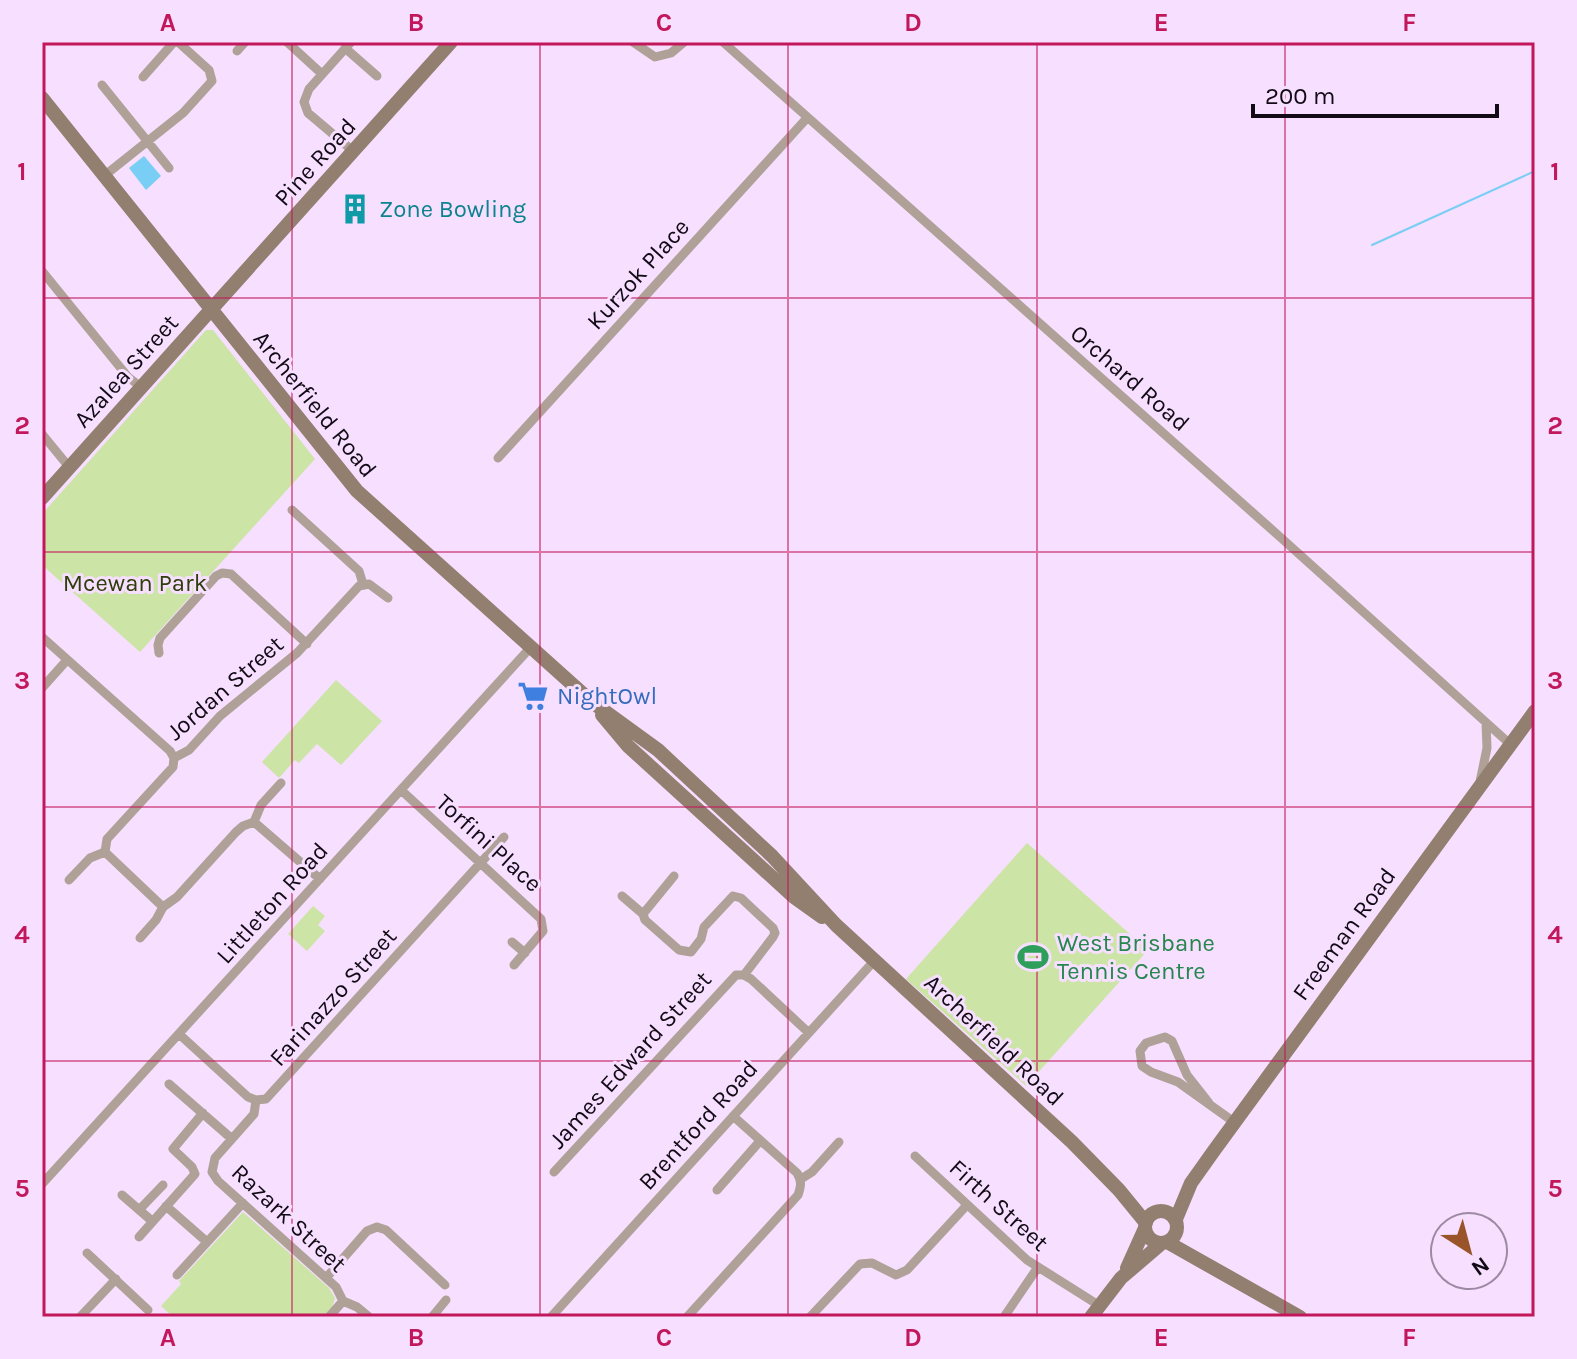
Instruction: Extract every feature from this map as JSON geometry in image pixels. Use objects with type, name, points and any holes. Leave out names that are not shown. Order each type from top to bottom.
[{"type":"main road","name":"Pine Road","points":[[210,310],[451,42]]},
{"type":"main road","name":"Archerfield Road","points":[[42,98],[357,491],[592,702],[658,750],[772,856],[836,925],[1152,1219]]},
{"type":"main road","name":"Azalea Street","points":[[42,498],[210,310]]},
{"type":"main road","name":"Freeman Road","points":[[1096,1311],[1121,1278],[1152,1219],[1191,1183],[1535,711]]},
{"type":"main road","name":"Freeman Road","points":[[1176,1222],[1191,1183]]},
{"type":"main road","points":[[1203,1261],[1169,1213],[1152,1219],[1149,1237],[1203,1261],[1294,1316]]},
{"type":"main road","points":[[1164,1242],[1175,1235],[1176,1222]]},
{"type":"main road","name":"Freeman Road","points":[[1121,1278],[1164,1242]]},
{"type":"street","points":[[104,176],[183,113],[212,81],[209,70],[176,42],[143,77]]},
{"type":"street","points":[[237,51],[245,42]]},
{"type":"street","points":[[287,42],[322,74]]},
{"type":"street","points":[[633,42],[655,57],[671,53],[684,42]]},
{"type":"street","name":"Orchard Road","points":[[723,42],[1510,744]]},
{"type":"street","points":[[353,151],[308,113],[304,106],[306,93],[348,45],[377,76]]},
{"type":"street","points":[[102,85],[169,168]]},
{"type":"street","name":"Kurzok Place","points":[[498,458],[807,118]]},
{"type":"street","points":[[42,271],[128,377],[141,387]]},
{"type":"street","points":[[42,434],[69,467]]},
{"type":"street","points":[[292,510],[359,571],[363,584],[375,586],[388,598]]},
{"type":"street","points":[[159,653],[160,638],[222,573],[231,574],[307,644]]},
{"type":"street","name":"Jordan Street","points":[[69,880],[90,858],[105,852],[107,839],[173,767],[174,758],[189,750],[220,716],[307,644],[363,584]]},
{"type":"street","points":[[42,637],[170,751],[174,758]]},
{"type":"street","name":"Littleton Road","points":[[42,1184],[530,648]]},
{"type":"street","points":[[42,688],[67,660]]},
{"type":"street","points":[[1480,785],[1487,748],[1486,723]]},
{"type":"street","points":[[140,938],[163,907],[177,897],[243,826],[254,822],[261,805],[281,783]]},
{"type":"street","name":"Torfini Place","points":[[401,790],[541,919],[543,931],[514,965]]},
{"type":"street","points":[[254,822],[320,879]]},
{"type":"street","name":"Farinazzo Street","points":[[256,1100],[270,1096],[504,837]]},
{"type":"street","points":[[105,852],[163,907]]},
{"type":"street","points":[[643,914],[674,876]]},
{"type":"street","points":[[622,896],[679,950],[691,952],[701,939],[704,927],[728,900],[733,896],[741,898],[775,933],[744,975]]},
{"type":"street","points":[[512,942],[525,953]]},
{"type":"street","name":"Brentford Road","points":[[551,1317],[875,960]]},
{"type":"street","name":"James Edward Street","points":[[554,1172],[736,975],[744,975],[809,1033]]},
{"type":"street","points":[[179,1034],[248,1097],[256,1100]]},
{"type":"street","points":[[1209,1103],[1187,1075],[1172,1041],[1165,1037],[1146,1043],[1140,1051],[1142,1066],[1178,1082],[1234,1122]]},
{"type":"street","points":[[169,1084],[232,1139]]},
{"type":"street","name":"Razark Street","points":[[256,1100],[254,1114],[215,1158],[211,1167],[218,1181],[336,1287],[343,1301],[369,1317]]},
{"type":"street","points":[[139,1237],[195,1174],[192,1167],[175,1153],[174,1144],[203,1113]]},
{"type":"street","points":[[733,1116],[801,1179]]},
{"type":"street","points":[[717,1190],[760,1141]]},
{"type":"street","points":[[687,1317],[798,1195],[801,1179],[812,1172],[839,1142]]},
{"type":"street","name":"Firth Street","points":[[915,1156],[1038,1267],[1096,1311]]},
{"type":"street","points":[[139,1210],[163,1185]]},
{"type":"street","points":[[122,1195],[152,1221]]},
{"type":"street","points":[[177,1275],[243,1203]]},
{"type":"street","points":[[810,1317],[860,1264],[872,1263],[896,1275],[907,1270],[967,1205]]},
{"type":"street","points":[[166,1206],[207,1242]]},
{"type":"street","points":[[326,1278],[367,1231],[377,1227],[386,1230],[445,1285]]},
{"type":"street","points":[[87,1253],[148,1310]]},
{"type":"street","points":[[1004,1317],[1038,1267]]},
{"type":"street","points":[[80,1317],[116,1279]]},
{"type":"street","points":[[432,1317],[446,1300]]},
{"type":"street","points":[[329,1317],[343,1301]]},
{"type":"green space","name":"Mcewan Park","points":[[206,330],[213,330],[315,459],[140,652],[42,565],[42,514]]},
{"type":"green space","points":[[336,680],[382,721],[341,765],[317,744],[299,763],[295,760],[279,778],[262,762]]},
{"type":"green space","name":"West Brisbane Tennis Centre","points":[[1027,843],[1148,950],[1026,1086],[906,979]]},
{"type":"green space","points":[[313,906],[325,916],[318,925],[325,931],[307,951],[288,934]]},
{"type":"green space","points":[[243,1212],[329,1288],[335,1298],[332,1308],[324,1317],[173,1317],[161,1306],[181,1284],[179,1281]]},
{"type":"water","points":[[144,156],[161,176],[146,190],[129,168]]},
{"type":"waterway","points":[[1372,245],[1535,171]]},
{"type":"place","name":"Zone Bowling","points":[[355,209]]},
{"type":"place","name":"NightOwl","points":[[533,696]]},
{"type":"place","name":"West Brisbane Tennis Centre","points":[[1033,957]]}]
